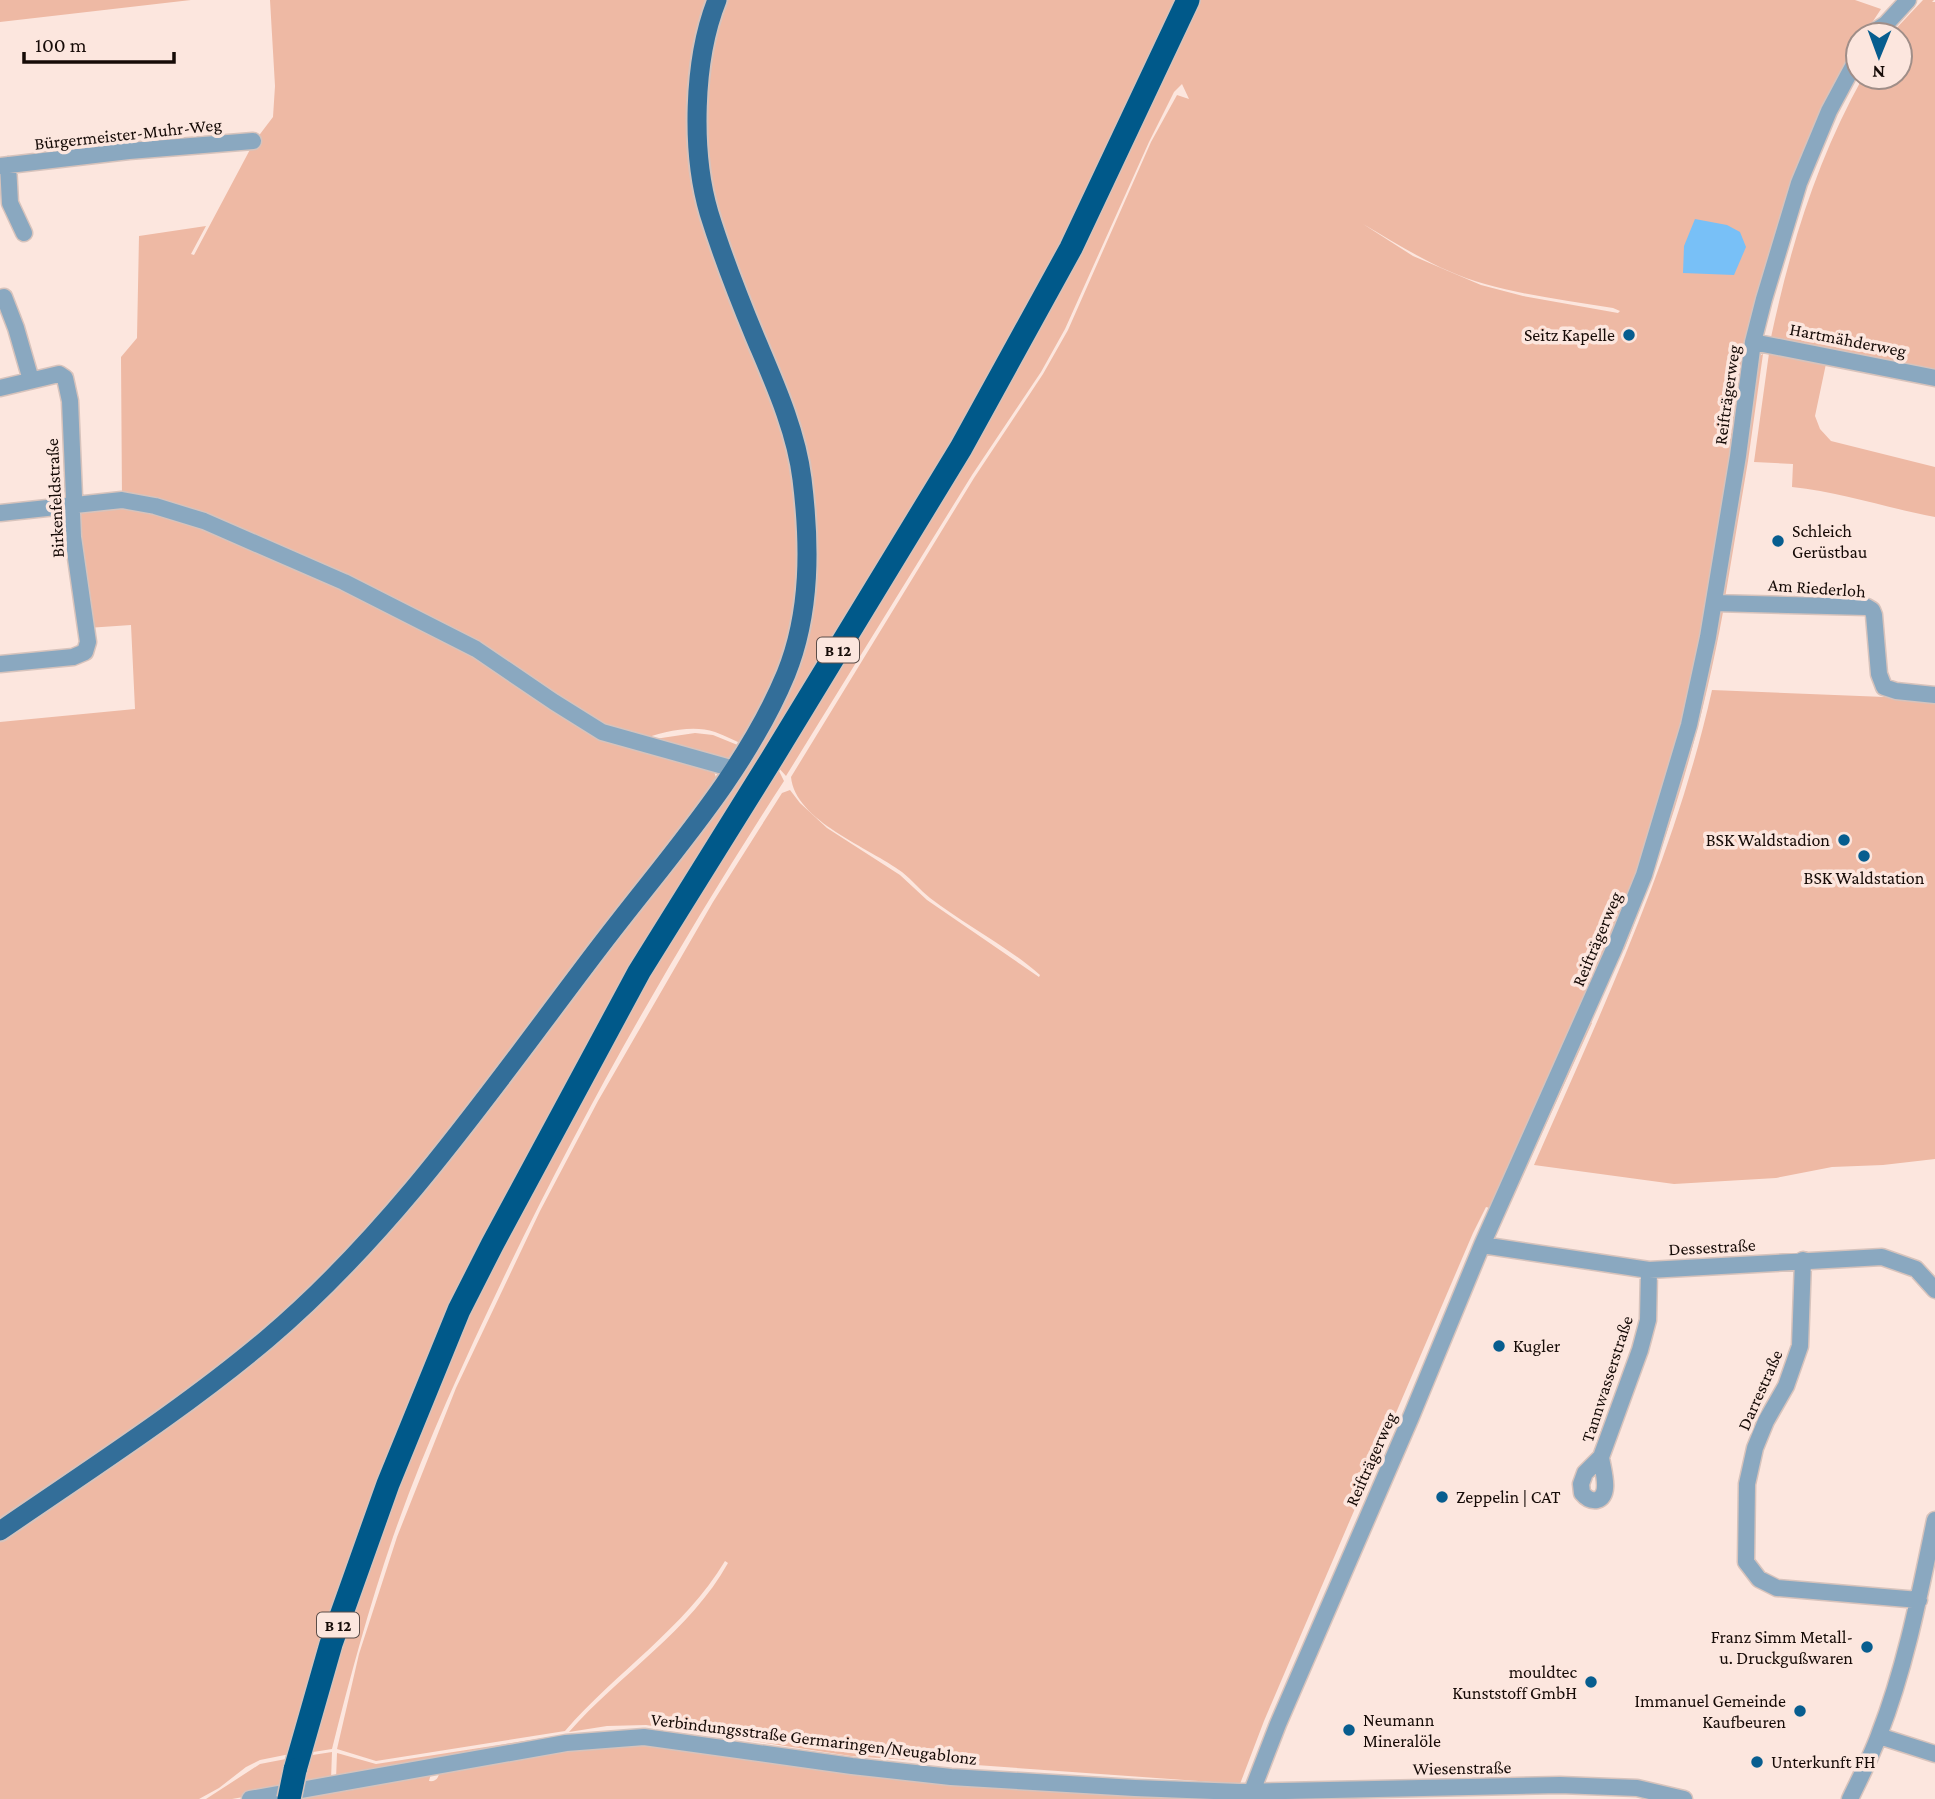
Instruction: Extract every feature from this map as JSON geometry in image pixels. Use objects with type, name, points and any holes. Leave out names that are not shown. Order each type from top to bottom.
[{"type":"highway","name":"B 12","points":[[289,1799],[331,1644],[388,1484],[459,1310],[639,972],[772,760],[974,426],[1071,248],[1188,0]]},
{"type":"main road","points":[[0,1531],[230,1368],[331,1281],[424,1175],[696,822],[766,719],[788,668],[799,627],[806,583],[808,533],[801,471],[788,422],[734,285],[708,209],[699,152],[698,101],[704,51],[717,0]]},
{"type":"street","points":[[1878,21],[1895,0]]},
{"type":"street","points":[[1888,21],[1908,0]]},
{"type":"street","name":"Reifträgerweg","points":[[1247,1794],[1644,875],[1689,725],[1714,603],[1754,342],[1772,267],[1799,183],[1829,111],[1844,83]]},
{"type":"street","name":"Bürgermeister-Muhr-Weg","points":[[24,233],[10,202],[4,166],[130,151],[253,141]]},
{"type":"street","points":[[0,387],[31,380],[16,328],[2,297]]},
{"type":"street","name":"Hartmähderweg","points":[[1754,342],[1935,378]]},
{"type":"street","name":"Birkenfeldstraße","points":[[0,664],[73,657],[85,652],[88,642],[73,537],[70,401],[65,377],[59,374],[31,380]]},
{"type":"street","points":[[0,513],[122,500],[155,506],[204,521],[344,582],[476,649],[602,732],[734,769]]},
{"type":"street","name":"Am Riederloh","points":[[1714,603],[1867,607],[1874,615],[1879,674],[1884,687],[1935,695]]},
{"type":"street","name":"Dessestraße","points":[[1482,1245],[1649,1270],[1882,1257],[1916,1269],[1935,1290]]},
{"type":"street","name":"Darrestraße","points":[[1802,1260],[1800,1346],[1786,1386],[1766,1421],[1755,1448],[1747,1484],[1746,1562],[1759,1579],[1777,1588],[1919,1600]]},
{"type":"street","name":"Tannwasserstraße","points":[[1601,1457],[1640,1350],[1648,1320],[1649,1270]]},
{"type":"street","points":[[1850,1799],[1879,1736],[1919,1600],[1935,1521]]},
{"type":"street","points":[[1879,1736],[1935,1754]]},
{"type":"street","name":"Verbindungsstraße Germaringen/Neugablonz","points":[[250,1799],[566,1743],[644,1737],[939,1775],[1247,1794]]},
{"type":"street","name":"Wiesenstraße","points":[[1247,1794],[1560,1785],[1684,1799]]},
{"type":"shaded area","points":[[0,0],[191,0],[0,22]]},
{"type":"shaded area","points":[[270,0],[1176,0],[1114,143],[1062,247],[955,444],[819,661],[597,1029],[484,1243],[417,1391],[380,1481],[325,1643],[295,1753],[260,1760],[199,1799],[0,1799],[0,1537],[188,1407],[261,1350],[343,1273],[387,1224],[513,1069],[741,772],[770,722],[789,677],[803,631],[811,584],[813,535],[805,532],[802,581],[795,624],[775,686],[746,746],[715,732],[697,729],[667,732],[639,740],[637,744],[712,766],[718,783],[462,1120],[372,1232],[263,1336],[120,1444],[0,1525],[0,722],[135,709],[131,625],[87,628],[73,537],[73,504],[122,500],[121,357],[137,338],[139,236],[206,226],[191,254],[194,255],[254,142],[273,117],[275,86]]},
{"type":"shaded area","points":[[1198,0],[1855,0],[1881,9],[1873,21],[1844,21],[1844,70],[1816,121],[1790,188],[1733,455],[1684,724],[1638,874],[1493,1209],[1486,1207],[1473,1233],[1264,1721],[1240,1784],[851,1756],[646,1725],[607,1726],[569,1732],[695,1610],[728,1563],[725,1561],[690,1608],[565,1731],[376,1761],[337,1749],[359,1654],[397,1537],[456,1388],[540,1211],[598,1101],[713,902],[782,793],[790,790],[800,803],[827,828],[900,875],[927,900],[1039,977],[1040,975],[1014,955],[930,898],[902,872],[819,820],[796,793],[791,777],[1068,330],[1151,142],[1177,95],[1189,99],[1182,84],[1174,92],[1149,142],[1065,329],[1041,372],[972,475],[786,776],[777,766]],"holes":[[[1363,224],[1422,258],[1485,284],[1620,311],[1618,313],[1523,296],[1481,285],[1413,256]]]},
{"type":"shaded area","points":[[1923,0],[1934,0],[1935,375],[1770,342],[1786,272],[1806,206],[1831,141],[1856,91],[1914,91],[1914,21],[1903,21]]},
{"type":"shaded area","points":[[1770,346],[1827,359],[1815,416],[1820,429],[1831,441],[1935,467],[1935,517],[1792,487],[1793,464],[1754,462]]},
{"type":"shaded area","points":[[1763,354],[1725,598],[1721,598],[1757,357]]},
{"type":"shaded area","points":[[1719,611],[1723,612],[1715,656],[1682,784],[1624,950],[1620,948]]},
{"type":"shaded area","points":[[1712,690],[1935,699],[1935,1159],[1832,1167],[1776,1178],[1674,1184],[1534,1165],[1635,932],[1678,812],[1697,752]]},
{"type":"shaded area","points":[[695,733],[713,735],[740,746],[735,760],[704,756],[648,740]]},
{"type":"shaded area","points":[[775,768],[784,781],[745,841],[635,1026],[534,1215],[473,1342],[418,1471],[384,1563],[332,1749],[307,1753],[338,1648],[396,1488],[467,1316],[649,977]]},
{"type":"shaded area","points":[[1589,1022],[1592,1023],[1505,1215],[1502,1213]]},
{"type":"shaded area","points":[[563,1735],[564,1740],[336,1779],[337,1753],[376,1764]]},
{"type":"shaded area","points":[[644,1742],[1237,1799],[295,1799],[432,1770],[429,1781],[434,1781],[440,1769],[576,1746]]},
{"type":"shaded area","points":[[332,1752],[331,1780],[300,1785],[306,1756]]},
{"type":"shaded area","points":[[291,1758],[283,1790],[232,1799],[206,1799],[260,1764]]},
{"type":"water","points":[[1695,219],[1727,225],[1740,232],[1746,247],[1734,275],[1683,273],[1684,246]]},
{"type":"place","name":"Seitz Kapelle","points":[[1629,335]]},
{"type":"place","name":"Schleich Gerüstbau","points":[[1778,541]]},
{"type":"place","name":"BSK Waldstadion","points":[[1844,840]]},
{"type":"place","name":"BSK Waldstation","points":[[1864,856]]},
{"type":"place","name":"Kugler","points":[[1499,1346]]},
{"type":"place","name":"Zeppelin | CAT","points":[[1442,1497]]},
{"type":"place","name":"Franz Simm Metall- u. Druckgußwaren","points":[[1867,1647]]},
{"type":"place","name":"mouldtec Kunststoff GmbH","points":[[1591,1682]]},
{"type":"place","name":"Immanuel Gemeinde Kaufbeuren","points":[[1800,1711]]},
{"type":"place","name":"Neumann Mineralöle","points":[[1349,1730]]},
{"type":"place","name":"Unterkunft FH","points":[[1757,1762]]}]
